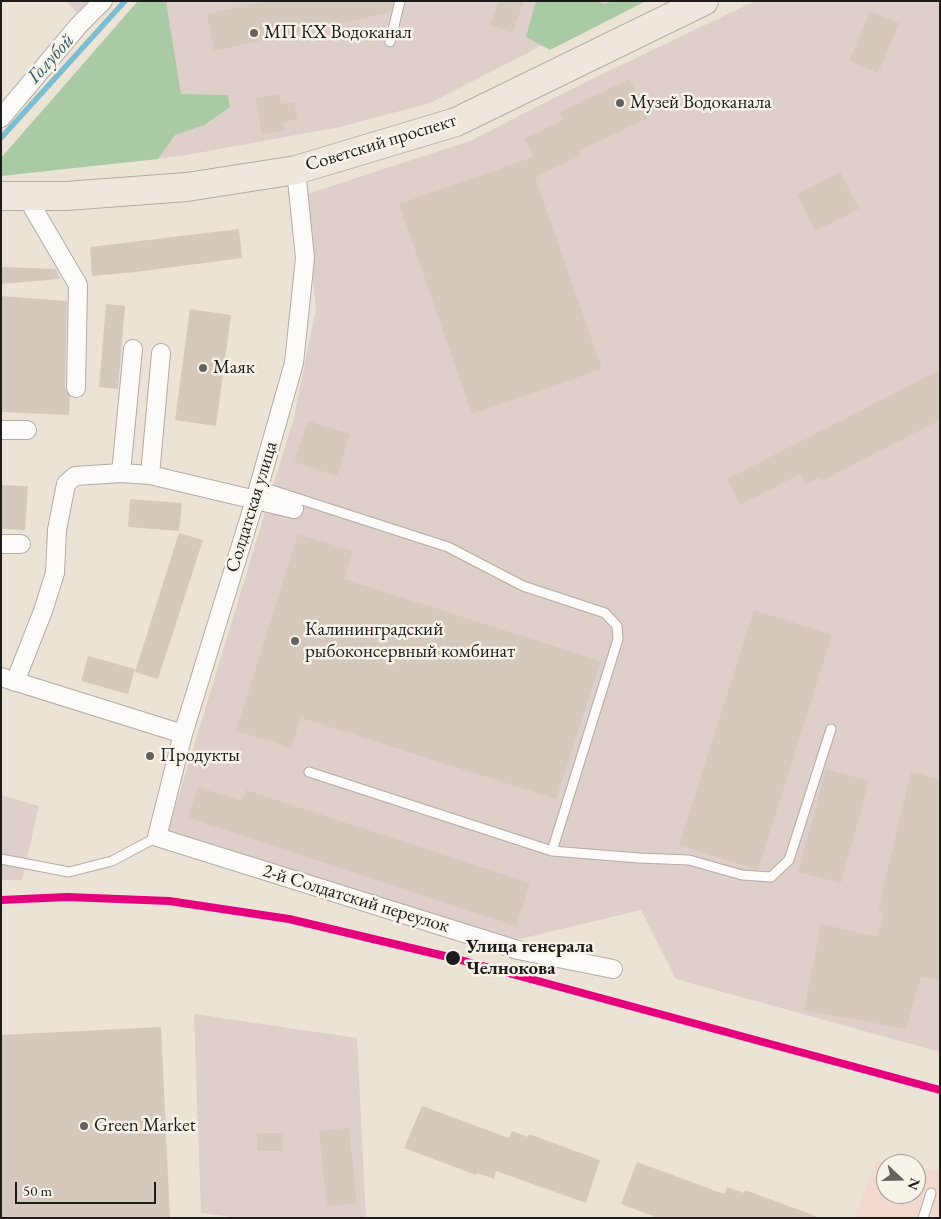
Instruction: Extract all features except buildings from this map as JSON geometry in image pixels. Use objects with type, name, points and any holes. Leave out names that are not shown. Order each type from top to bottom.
[{"type":"main road","name":"Советский проспект","points":[[1,196],[33,202],[66,196],[187,187],[296,170],[456,122],[704,1]]},
{"type":"street","points":[[1,118],[79,25],[103,1]]},
{"type":"street","name":"Солдатская улица","points":[[158,837],[182,734],[257,493],[294,363],[305,258],[296,170]]},
{"type":"street","points":[[33,202],[78,285],[76,388]]},
{"type":"street","points":[[121,473],[133,349]]},
{"type":"street","points":[[150,475],[161,353]]},
{"type":"street","points":[[1,430],[27,430]]},
{"type":"street","points":[[182,734],[8,680],[43,611],[55,573],[57,530],[66,484],[75,476],[121,473],[150,475],[257,493],[294,509]]},
{"type":"street","points":[[1,544],[21,544]]},
{"type":"street","name":"2-й Солдатский переулок","points":[[158,837],[518,950],[613,970]]},
{"type":"lane","points":[[390,42],[400,1]]},
{"type":"lane","points":[[257,493],[448,547],[522,586],[605,613],[617,626],[618,639],[552,851]]},
{"type":"lane","points":[[309,772],[552,851],[689,860],[742,876],[771,877],[789,860],[831,729]]},
{"type":"lane","points":[[4,861],[69,872],[112,861],[158,837]]},
{"type":"lane","points":[[923,1218],[931,1193]]},
{"type":"shaded area","points":[[66,1],[88,1],[77,13]]},
{"type":"shaded area","points":[[138,1],[623,1],[430,103],[340,127],[187,155],[1,176],[1,158]]},
{"type":"shaded area","points":[[755,1],[940,1],[940,1052],[676,979],[641,910],[507,942],[166,838],[294,417],[316,308],[304,195],[470,141],[588,81]]},
{"type":"shaded area","points":[[1,795],[39,806],[22,880],[1,880]]},
{"type":"shaded area","points":[[194,1014],[357,1038],[366,1218],[238,1218],[201,1213]]},
{"type":"shaded area","points":[[876,1161],[876,1204],[926,1204],[926,1169],[940,1171],[940,1218],[854,1218]]},
{"type":"green space","points":[[138,1],[166,1],[181,94],[228,95],[230,107],[204,125],[175,135],[158,159],[1,176],[1,158]]},
{"type":"green space","points":[[536,1],[597,1],[605,4],[611,1],[646,1],[550,50],[526,37]]},
{"type":"waterway","name":"Голубой","points":[[1,138],[125,1]]},
{"type":"transit line","points":[[1,900],[67,897],[169,901],[289,919],[453,958],[940,1090]]},
{"type":"place","name":"МП КХ Водоканал","points":[[254,33]]},
{"type":"place","name":"Музей Водоканала","points":[[620,103]]},
{"type":"place","name":"Маяк","points":[[203,368]]},
{"type":"place","name":"Калининградский рыбоконсервный комбинат","points":[[295,641]]},
{"type":"place","name":"Продукты","points":[[150,756]]},
{"type":"place","name":"Улица генерала Челнокова","points":[[453,958]]},
{"type":"place","name":"Green Market","points":[[84,1126]]}]
